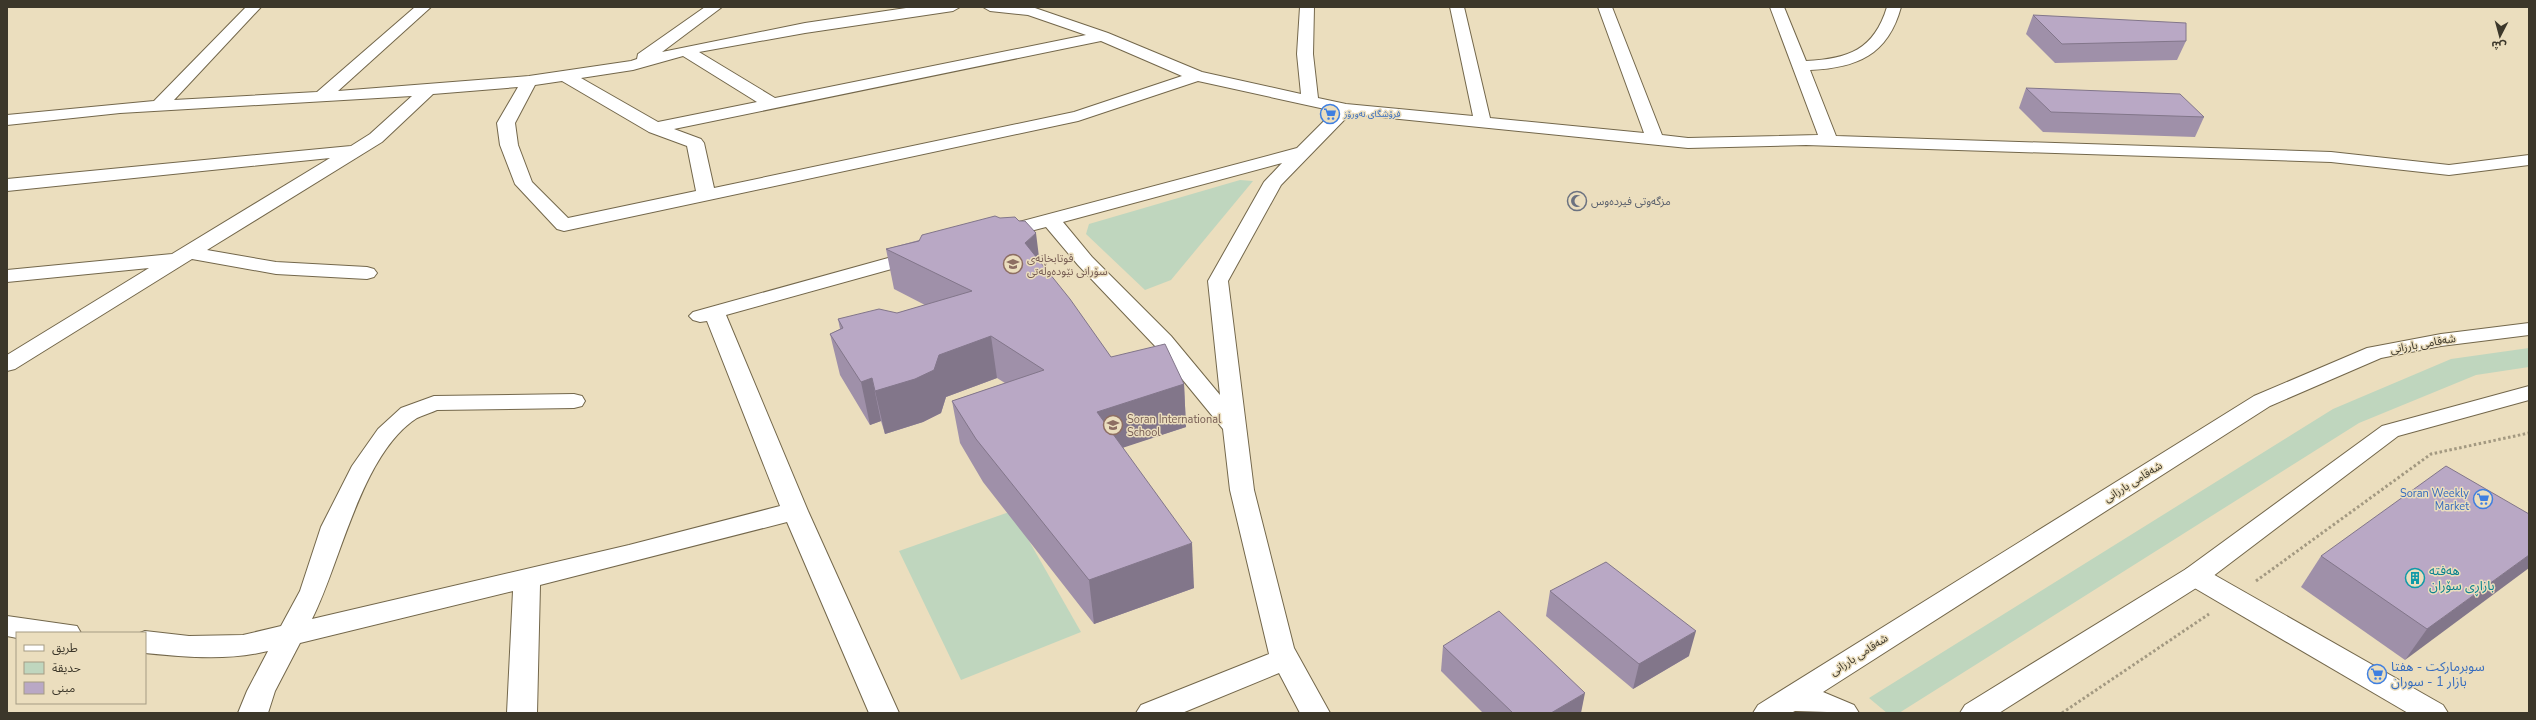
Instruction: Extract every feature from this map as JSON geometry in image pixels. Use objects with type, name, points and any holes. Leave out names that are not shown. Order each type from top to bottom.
[{"type":"main road","points":[[158,106],[254,7]]},
{"type":"main road","points":[[321,97],[424,7]]},
{"type":"main road","points":[[633,64],[715,7]]},
{"type":"main road","points":[[7,120],[158,106],[428,90],[529,81],[633,64],[686,50],[875,17],[953,7]]},
{"type":"main road","points":[[990,7],[1030,11],[1102,36],[1197,76],[1346,108],[1482,123],[1688,143],[1829,141],[2331,157],[2449,170],[2529,160]]},
{"type":"main road","points":[[1307,7],[1305,54],[1310,101]]},
{"type":"main road","points":[[1457,7],[1482,123]]},
{"type":"main road","points":[[1605,7],[1609,22],[1655,140]]},
{"type":"main road","points":[[1777,7],[1829,141]]},
{"type":"main road","points":[[1800,66],[1832,65],[1870,50],[1888,30],[1894,7]]},
{"type":"main road","points":[[655,128],[1102,36]]},
{"type":"main road","points":[[686,50],[772,104]]},
{"type":"main road","points":[[564,75],[655,128],[695,143],[706,195]]},
{"type":"main road","points":[[529,81],[506,123],[509,145],[524,184],[564,225],[1078,116],[1197,76]]},
{"type":"main road","points":[[7,364],[376,138],[428,90]]},
{"type":"main road","points":[[1315,713],[1280,648],[1242,490],[1218,281],[1273,182],[1346,108]]},
{"type":"main road","points":[[7,184],[356,150]]},
{"type":"main road","points":[[982,238],[1304,152]]},
{"type":"main road","points":[[1050,219],[1085,261],[1163,341],[1236,429]]},
{"type":"main road","points":[[884,713],[707,314],[936,251]]},
{"type":"main road","points":[[7,276],[185,256],[276,268],[367,273]]},
{"type":"main road","name":"شەقامی بارزانی","points":[[1780,706],[2262,401],[2375,353],[2441,340],[2529,329]]},
{"type":"main road","points":[[1991,709],[2195,576],[2390,430],[2529,393]]},
{"type":"main road","points":[[253,713],[261,690],[313,591],[334,527],[364,466],[386,434],[409,413],[434,403],[574,400]]},
{"type":"main road","points":[[146,642],[189,647],[243,646],[291,633],[527,578],[795,511]]},
{"type":"main road","points":[[2195,576],[2433,713]]},
{"type":"main road","points":[[522,713],[527,578]]},
{"type":"main road","points":[[7,626],[58,632]]},
{"type":"main road","points":[[1151,713],[1286,659]]},
{"type":"main road","points":[[1780,706],[1817,702],[1844,713]]},
{"type":"path","points":[[2062,713],[2232,598],[2431,454],[2529,433]]},
{"type":"green space","points":[[1240,180],[1253,181],[1171,280],[1145,290],[1086,234],[1089,224]]},
{"type":"green space","points":[[2529,348],[2529,367],[2476,375],[2359,423],[1899,713],[1887,713],[1869,698],[2333,409],[2451,359]]},
{"type":"green space","points":[[1012,511],[1081,632],[961,680],[899,551]]},
{"type":"building","points":[[2033,15],[2186,23],[2186,41],[2062,44]]},
{"type":"building","points":[[2026,88],[2180,94],[2204,117],[2051,112]]},
{"type":"building","points":[[995,216],[1000,218],[1015,217],[1019,221],[1025,221],[1036,233],[1025,243],[1070,299],[1111,357],[1165,344],[1184,384],[1097,412],[1192,543],[1089,580],[976,439],[952,401],[1044,370],[991,336],[939,355],[934,370],[915,379],[875,391],[872,378],[861,382],[830,334],[843,328],[838,319],[879,309],[897,313],[972,291],[886,249],[919,241],[922,235]]},
{"type":"building","name":"هەفتە بازاڕی سۆران","points":[[2446,466],[2529,514],[2529,555],[2427,629],[2321,556]]},
{"type":"building","points":[[1606,562],[1696,631],[1639,664],[1550,591]]},
{"type":"building","points":[[1499,611],[1585,693],[1551,713],[1513,713],[1443,646]]},
{"type":"place","name":"فرۆشگای نەورۆز","points":[[1330,114]]},
{"type":"place","name":"مزگەوتی فیردەوس","points":[[1577,201]]},
{"type":"place","name":"قوتابخانەی سۆرانی نێودەوڵەتی","points":[[1013,264]]},
{"type":"place","name":"Soran International School","points":[[1113,425]]},
{"type":"place","name":"Soran Weekly Market","points":[[2483,499]]},
{"type":"place","name":"هەفتە بازاڕی سۆران","points":[[2415,578]]},
{"type":"place","name":"سوبرماركت - هفتا بازار 1 - سوران","points":[[2377,674]]}]
